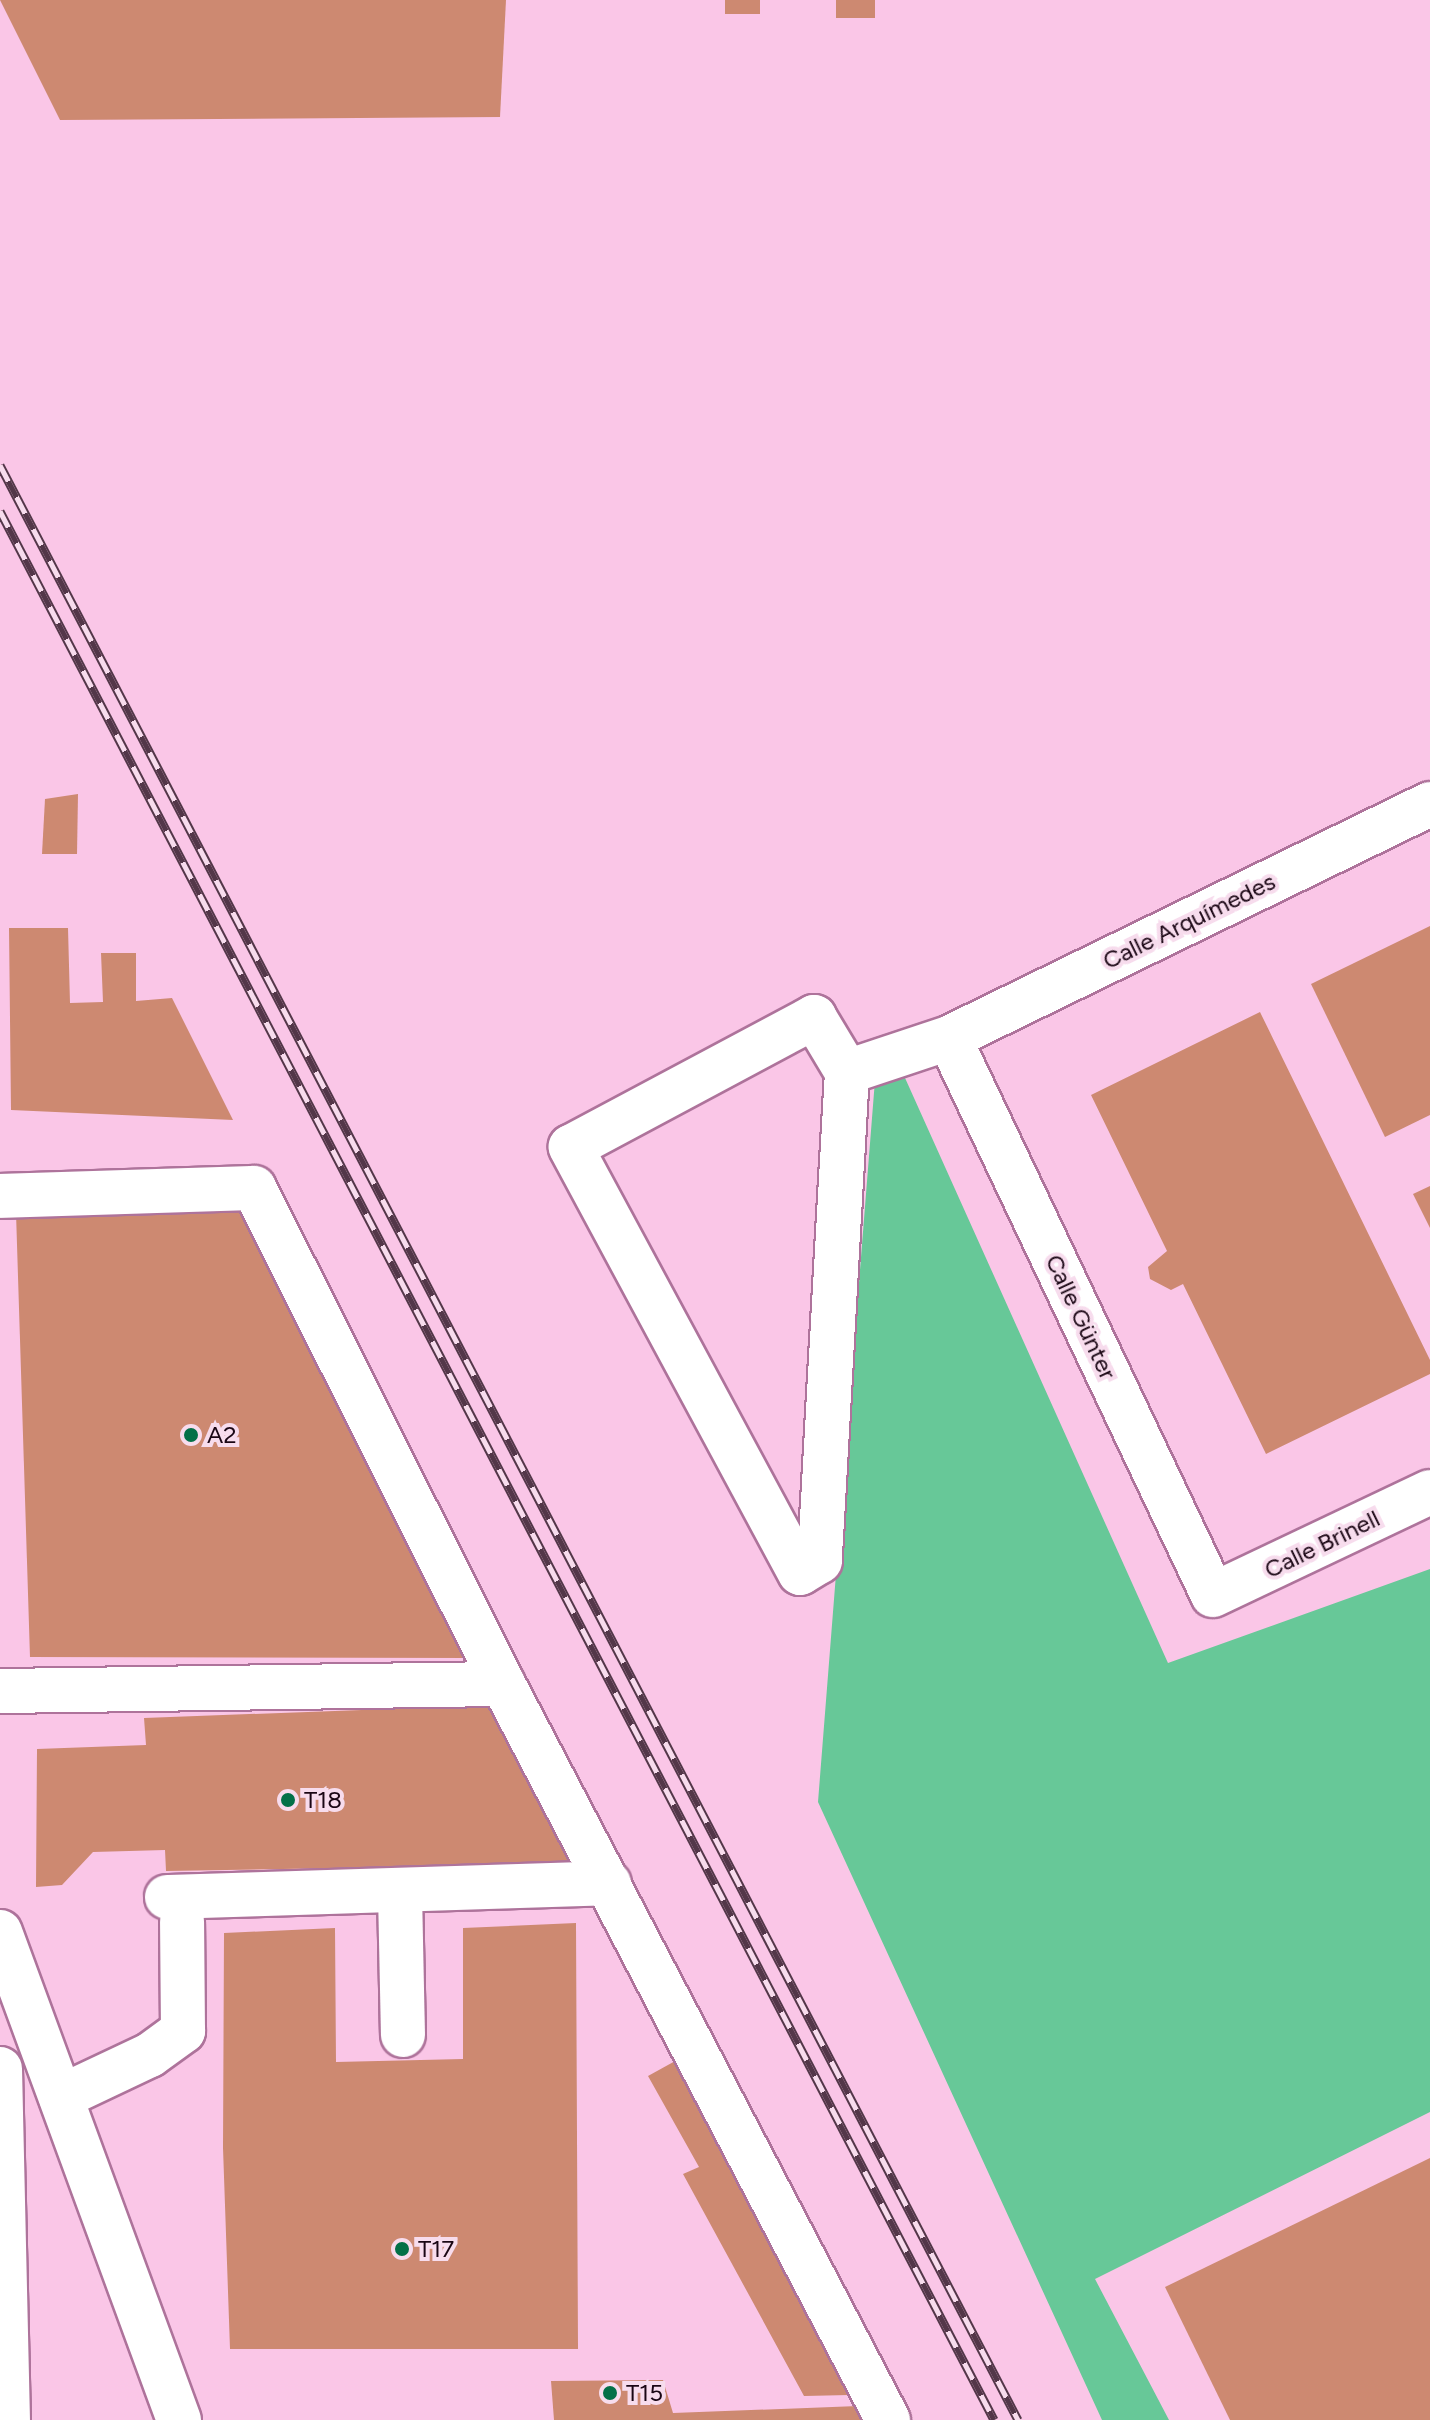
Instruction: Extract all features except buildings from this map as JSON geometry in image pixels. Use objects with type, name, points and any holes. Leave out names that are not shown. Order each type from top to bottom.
[{"type":"street","name":"Calle Arquímedes","points":[[847,1072],[949,1038],[1430,804]]},
{"type":"street","points":[[814,1017],[847,1072],[820,1561],[800,1573],[571,1147],[814,1017]]},
{"type":"street","name":"Calle Günter","points":[[949,1038],[1213,1595]]},
{"type":"street","points":[[0,1196],[254,1188],[503,1684],[888,2420]]},
{"type":"street","name":"Calle Brinell","points":[[1213,1595],[1430,1492]]},
{"type":"street","points":[[0,1691],[503,1684]]},
{"type":"street","points":[[61,2097],[150,2055],[183,2031],[175,1909],[400,1893],[609,1883]]},
{"type":"street","points":[[400,1893],[403,2035]]},
{"type":"street","points":[[0,1932],[175,2418]]},
{"type":"street","points":[[0,2069],[8,2420]]},
{"type":"green space","points":[[901,1069],[1168,1663],[1430,1569],[1430,2112],[1095,2279],[1169,2420],[1102,2420],[818,1802],[875,1080]]},
{"type":"railway","points":[[0,465],[1018,2420]]},
{"type":"railway","points":[[0,511],[994,2420]]},
{"type":"place","name":"A2","points":[[191,1435]]},
{"type":"place","name":"T18","points":[[288,1800]]},
{"type":"place","name":"T17","points":[[402,2249]]},
{"type":"place","name":"T15","points":[[610,2393]]}]
